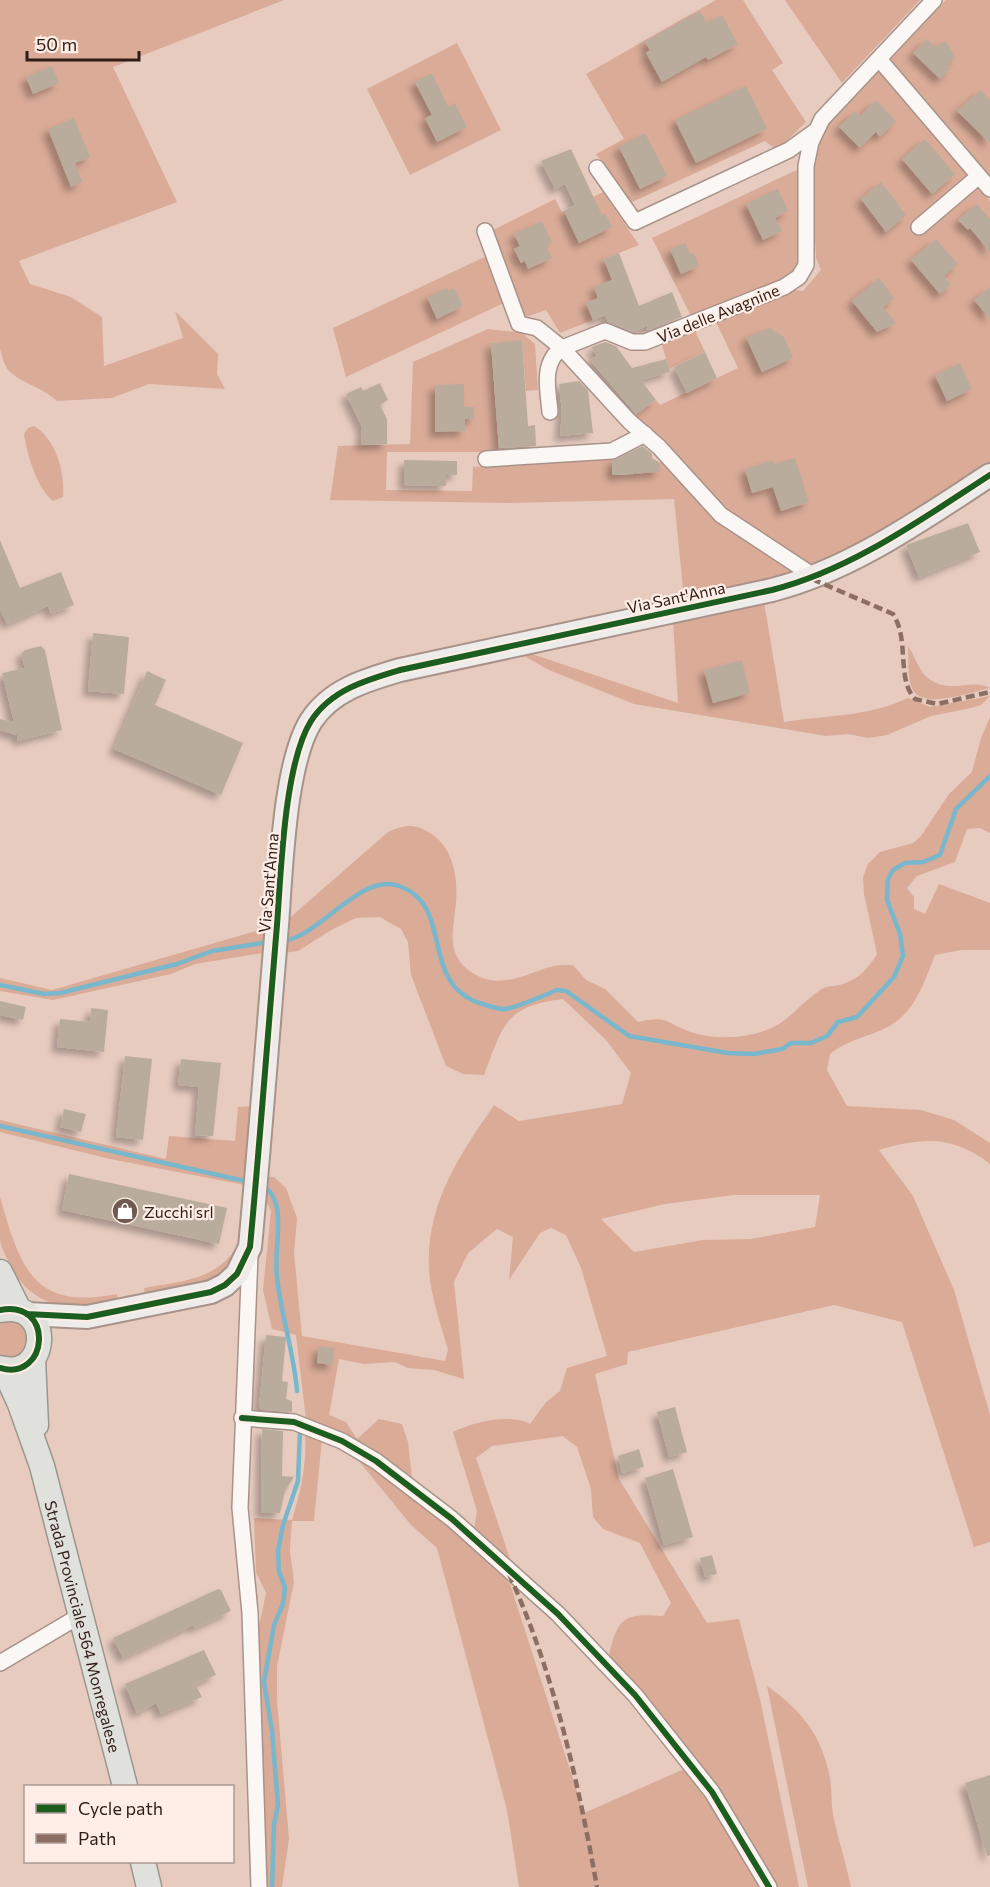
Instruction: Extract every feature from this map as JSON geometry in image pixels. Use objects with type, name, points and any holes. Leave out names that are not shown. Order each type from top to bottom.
[{"type":"main road","name":"Strada Provinciale 564 Monregalese","points":[[0,1272],[15,1311],[38,1327],[33,1400],[42,1466]]},
{"type":"main road","name":"Strada Provinciale 564 Monregalese","points":[[36,1351],[20,1368],[2,1369],[20,1404],[42,1466],[125,1785]]},
{"type":"main road","points":[[143,1863],[149,1887]]},
{"type":"street","name":"Via delle Avagnine","points":[[562,348],[605,331],[616,333],[632,342],[645,342],[795,280],[802,273],[807,260],[806,166],[816,130],[822,119],[934,0]]},
{"type":"street","points":[[879,58],[990,189]]},
{"type":"street","name":"Via delle Avagnine","points":[[597,168],[635,222],[789,150],[816,130]]},
{"type":"street","points":[[919,227],[979,176]]},
{"type":"street","points":[[485,231],[519,324],[537,328],[562,348],[721,515],[806,571],[812,579]]},
{"type":"street","points":[[550,412],[548,366],[555,352],[562,348]]},
{"type":"street","points":[[486,459],[612,451],[645,434]]},
{"type":"street","name":"Via Sant'Anna","points":[[36,1351],[66,1326],[87,1317],[191,1297],[219,1289],[237,1274],[250,1247],[282,858],[297,757],[312,720],[328,702],[341,692],[373,678],[400,670],[772,590],[812,579],[901,531],[990,475]]},
{"type":"street","points":[[250,1247],[240,1508],[250,1613],[259,1887]]},
{"type":"street","name":"Via Sant'Anna","points":[[15,1311],[87,1317]]},
{"type":"street","points":[[242,1418],[294,1422],[342,1441],[376,1461],[452,1519],[558,1614],[634,1695],[712,1792],[769,1887]]},
{"type":"street","points":[[0,1663],[81,1615]]},
{"type":"shaded area","points":[[0,0],[284,0],[113,67],[177,202],[19,261],[30,284],[71,297],[102,317],[104,366],[183,338],[175,311],[218,354],[217,374],[225,389],[149,384],[112,398],[57,401],[14,375],[6,366],[0,349]]},
{"type":"shaded area","points":[[716,0],[743,0],[783,63],[772,70],[806,122],[777,150],[765,141],[630,203],[596,154],[624,139],[586,74]]},
{"type":"shaded area","points":[[785,0],[920,0],[842,83]]},
{"type":"shaded area","points":[[946,0],[990,0],[990,177],[890,60]]},
{"type":"shaded area","points":[[457,43],[501,130],[410,175],[367,89]]},
{"type":"shaded area","points":[[879,71],[968,175],[912,224],[921,235],[978,186],[990,201],[990,466],[867,540],[813,568],[718,504],[661,440],[635,415],[656,400],[660,405],[738,368],[716,322],[794,290],[803,291],[821,270],[816,258],[813,191],[815,156],[819,141],[831,122]]},
{"type":"shaded area","points":[[799,169],[801,251],[794,269],[783,278],[752,294],[691,316],[652,238]]},
{"type":"shaded area","points":[[603,192],[639,245],[604,259],[612,280],[598,298],[593,320],[560,333],[546,310],[523,318],[491,231],[555,199],[562,212]]},
{"type":"shaded area","points":[[489,255],[506,302],[346,377],[333,328]]},
{"type":"shaded area","points":[[488,329],[522,333],[535,344],[538,390],[526,391],[522,341],[491,343],[499,452],[387,452],[386,490],[472,491],[473,467],[613,456],[612,475],[660,472],[660,457],[715,519],[798,574],[684,598],[674,499],[508,503],[330,500],[338,446],[410,444],[413,362]]},
{"type":"shaded area","points":[[695,331],[705,352],[669,369],[662,345]]},
{"type":"shaded area","points":[[34,426],[48,439],[61,467],[63,497],[53,501],[42,488],[28,452],[24,434],[28,428]]},
{"type":"shaded area","points":[[764,602],[784,722],[863,712],[908,698],[930,707],[990,696],[981,705],[931,716],[887,735],[868,738],[848,734],[826,736],[634,704],[549,670],[526,657],[523,651],[678,703],[673,621]]},
{"type":"shaded area","points":[[908,646],[922,671],[936,683],[952,686],[983,685],[990,688],[947,698],[925,698],[917,695],[909,678]]},
{"type":"shaded area","points":[[990,717],[990,833],[980,828],[967,829],[955,862],[917,876],[907,888],[914,897],[914,909],[925,914],[939,884],[990,903],[990,950],[961,950],[935,955],[919,992],[902,1017],[886,1028],[847,1044],[830,1054],[827,1070],[847,1106],[921,1110],[954,1120],[990,1143],[990,1164],[963,1148],[937,1141],[909,1143],[879,1150],[913,1196],[954,1290],[990,1415],[990,1542],[974,1547],[902,1322],[834,1305],[628,1352],[627,1364],[595,1374],[619,1479],[707,1623],[739,1619],[760,1699],[799,1887],[778,1887],[713,1780],[609,1655],[616,1632],[625,1620],[639,1615],[663,1616],[671,1603],[640,1543],[603,1529],[593,1517],[591,1489],[577,1447],[563,1436],[492,1446],[476,1458],[512,1565],[474,1529],[477,1511],[453,1432],[492,1420],[513,1419],[530,1424],[546,1402],[560,1391],[567,1368],[607,1356],[581,1268],[566,1235],[551,1228],[540,1233],[509,1280],[513,1237],[497,1229],[468,1253],[454,1282],[464,1379],[434,1370],[408,1368],[395,1362],[364,1364],[339,1359],[329,1415],[346,1422],[357,1439],[379,1419],[402,1424],[408,1442],[412,1479],[306,1420],[296,1335],[272,1329],[263,1290],[271,1211],[265,1199],[264,1176],[274,1177],[286,1188],[297,1218],[294,1253],[302,1336],[445,1361],[448,1350],[431,1289],[429,1245],[439,1202],[457,1162],[469,1143],[494,1105],[519,1121],[622,1104],[631,1073],[606,1040],[563,999],[544,1002],[518,1013],[502,1031],[484,1075],[463,1074],[446,1066],[411,975],[408,942],[401,929],[380,917],[356,918],[333,929],[298,951],[284,953],[285,922],[388,832],[414,826],[439,840],[450,858],[456,879],[453,942],[456,956],[466,968],[476,975],[495,981],[513,979],[553,966],[573,965],[586,980],[605,989],[638,1022],[663,1020],[694,1033],[715,1037],[748,1035],[779,1024],[822,989],[851,981],[870,965],[877,954],[864,894],[863,877],[868,864],[880,852],[913,843],[921,836],[949,794],[972,772],[981,738]],"holes":[[[734,1195],[820,1195],[815,1227],[751,1239],[703,1240],[634,1252],[601,1219],[665,1204]]]},
{"type":"shaded area","points":[[270,927],[269,952],[195,964],[171,974],[53,1000],[0,991],[0,978],[52,990]]},
{"type":"shaded area","points":[[256,1106],[250,1186],[110,1159],[0,1132],[0,1120],[166,1159],[169,1136],[235,1141],[238,1107]]},
{"type":"shaded area","points":[[0,1197],[15,1244],[34,1278],[48,1289],[66,1296],[88,1298],[117,1294],[119,1304],[86,1308],[71,1307],[43,1299],[30,1291],[19,1280],[2,1246]]},
{"type":"shaded area","points":[[238,1246],[238,1257],[217,1280],[146,1299],[144,1288],[197,1278],[219,1266]]},
{"type":"shaded area","points":[[11,1319],[23,1327],[28,1337],[26,1347],[17,1358],[0,1356],[0,1322]]},
{"type":"shaded area","points":[[305,1433],[322,1439],[314,1521],[292,1521],[290,1551],[294,1582],[277,1666],[277,1700],[289,1839],[282,1887],[264,1887],[255,1645],[266,1593],[256,1572],[254,1518],[292,1520],[303,1477]]},
{"type":"shaded area","points":[[354,1455],[392,1479],[466,1539],[510,1584],[584,1813],[684,1769],[709,1801],[760,1887],[519,1887],[507,1810],[437,1548],[411,1525]]},
{"type":"shaded area","points":[[767,1686],[809,1725],[822,1749],[830,1778],[833,1815],[851,1887],[808,1887]]},
{"type":"building","points":[[700,11],[707,23],[722,15],[738,44],[708,60],[706,57],[662,82],[646,53],[650,50],[645,42]]},
{"type":"building","points":[[927,39],[935,47],[946,41],[955,57],[947,65],[950,69],[940,79],[913,53]]},
{"type":"building","points":[[52,66],[59,83],[33,94],[26,77]]},
{"type":"building","points":[[432,73],[448,107],[455,103],[467,127],[437,142],[425,118],[432,115],[415,82]]},
{"type":"building","points":[[746,86],[767,129],[696,163],[675,120]]},
{"type":"building","points":[[981,90],[990,100],[990,143],[957,111]]},
{"type":"building","points":[[876,100],[896,121],[880,137],[876,132],[860,148],[839,127],[855,111],[860,116]]},
{"type":"building","points":[[74,118],[90,157],[75,163],[82,182],[71,187],[48,129]]},
{"type":"building","points":[[645,133],[667,176],[640,189],[619,147]]},
{"type":"building","points":[[925,139],[955,174],[932,194],[902,159]]},
{"type":"building","points":[[571,149],[602,215],[605,213],[612,227],[579,243],[564,211],[575,205],[565,184],[555,189],[541,161]]},
{"type":"building","points":[[881,182],[906,215],[886,232],[861,199]]},
{"type":"building","points":[[778,189],[788,211],[775,218],[782,231],[763,240],[746,204]]},
{"type":"building","points":[[977,204],[990,219],[990,252],[970,228],[968,230],[958,220]]},
{"type":"building","points":[[542,221],[552,242],[546,245],[552,258],[528,269],[525,261],[521,263],[514,249],[520,246],[514,234]]},
{"type":"building","points":[[936,239],[958,264],[944,276],[951,285],[940,294],[911,260]]},
{"type":"building","points":[[685,243],[690,254],[694,253],[699,266],[681,274],[670,249]]},
{"type":"building","points":[[619,253],[639,306],[672,292],[682,317],[648,330],[647,326],[633,332],[608,322],[605,315],[593,320],[586,303],[598,298],[594,287],[612,280],[604,259]]},
{"type":"building","points":[[879,278],[894,298],[883,307],[896,323],[877,332],[852,301]]},
{"type":"building","points":[[990,287],[990,319],[974,300]]},
{"type":"building","points":[[447,288],[448,291],[454,288],[463,306],[437,319],[427,297]]},
{"type":"building","points":[[770,328],[784,337],[793,358],[762,372],[746,337]]},
{"type":"building","points":[[522,340],[528,426],[535,425],[536,446],[499,448],[491,343]]},
{"type":"building","points":[[605,342],[616,346],[632,368],[666,359],[670,372],[641,380],[656,400],[636,414],[590,360],[597,356],[592,347]]},
{"type":"building","points":[[705,352],[717,378],[687,393],[674,367]]},
{"type":"building","points":[[960,363],[972,389],[947,401],[935,375]]},
{"type":"building","points":[[579,381],[588,390],[593,433],[560,436],[562,412],[559,384]]},
{"type":"building","points":[[380,383],[388,400],[380,405],[387,419],[387,444],[361,445],[362,427],[346,394],[361,387],[363,391]]},
{"type":"building","points":[[464,384],[464,407],[474,407],[474,419],[465,419],[465,431],[435,432],[435,385]]},
{"type":"building","points":[[643,446],[652,454],[652,458],[660,463],[660,472],[612,475],[612,461]]},
{"type":"building","points":[[795,458],[809,502],[781,511],[773,487],[752,493],[745,469],[773,460],[774,464]]},
{"type":"building","points":[[404,460],[457,461],[457,475],[446,475],[446,486],[404,485]]},
{"type":"building","points":[[968,523],[980,552],[919,577],[906,545]]},
{"type":"building","points":[[0,540],[20,588],[61,572],[74,605],[51,614],[48,606],[7,624],[0,609]]},
{"type":"building","points":[[93,633],[129,637],[124,694],[88,691]]},
{"type":"building","points":[[41,646],[45,650],[62,730],[18,741],[17,735],[0,730],[0,719],[14,722],[2,673],[25,668],[21,654],[25,650]]},
{"type":"building","points":[[742,660],[750,693],[713,703],[704,670]]},
{"type":"building","points":[[147,671],[166,680],[155,705],[243,743],[221,795],[114,749]]},
{"type":"building","points":[[0,1001],[26,1007],[23,1020],[0,1015]]},
{"type":"building","points":[[91,1008],[108,1010],[104,1052],[57,1047],[60,1019],[90,1022]]},
{"type":"building","points":[[125,1056],[152,1059],[143,1140],[116,1137]]},
{"type":"building","points":[[181,1059],[221,1063],[213,1136],[195,1135],[199,1087],[178,1085]]},
{"type":"building","points":[[64,1109],[86,1114],[81,1132],[60,1127]]},
{"type":"building","points":[[69,1174],[227,1208],[219,1244],[62,1210]]},
{"type":"building","points":[[266,1335],[286,1337],[282,1381],[288,1382],[286,1399],[292,1401],[292,1412],[262,1410],[259,1407]]},
{"type":"building","points":[[319,1346],[334,1348],[333,1365],[317,1363]]},
{"type":"building","points":[[675,1407],[687,1452],[669,1457],[657,1412]]},
{"type":"building","points":[[262,1429],[283,1431],[282,1476],[294,1477],[285,1491],[280,1513],[261,1513]]},
{"type":"building","points":[[639,1449],[644,1467],[622,1473],[618,1456]]},
{"type":"building","points":[[673,1469],[693,1537],[664,1545],[645,1478]]},
{"type":"building","points":[[712,1555],[717,1574],[705,1577],[700,1558]]},
{"type":"building","points":[[218,1589],[221,1590],[231,1611],[195,1628],[193,1625],[123,1658],[113,1638]]},
{"type":"building","points":[[204,1650],[216,1675],[195,1684],[202,1697],[161,1714],[156,1703],[137,1713],[125,1684]]},
{"type":"building","points":[[990,1775],[990,1855],[987,1856],[965,1783]]},
{"type":"waterway","points":[[283,941],[297,937],[312,928],[355,896],[370,888],[384,884],[399,886],[416,896],[427,909],[449,978],[460,992],[479,1003],[506,1009],[557,990],[566,991],[629,1036],[728,1053],[754,1054],[782,1049],[791,1043],[811,1043],[827,1036],[838,1022],[857,1017],[894,977],[903,956],[900,934],[887,900],[888,879],[893,870],[905,863],[923,862],[940,855],[956,809],[990,776]]},
{"type":"waterway","points":[[0,985],[44,994],[60,993],[177,964],[212,951],[269,942]]},
{"type":"waterway","points":[[0,1126],[249,1182]]},
{"type":"waterway","points":[[263,1185],[272,1195],[277,1208],[277,1277],[297,1391]]},
{"type":"waterway","points":[[272,1887],[274,1824],[278,1805],[272,1731],[264,1682],[274,1625],[283,1604],[285,1587],[279,1572],[278,1551],[283,1525],[298,1481],[300,1431]]},
{"type":"marked path","points":[[812,579],[893,614],[901,635],[906,681],[915,699],[937,704],[990,692]]},
{"type":"marked path","points":[[509,1574],[539,1650],[563,1728],[582,1807],[597,1887]]},
{"type":"cycle path","points":[[27,1314],[87,1317],[211,1292],[225,1285],[237,1274],[250,1247],[282,849],[289,791],[302,740],[311,721],[329,701],[362,682],[400,670],[772,590],[801,581],[830,570],[885,541],[990,475]]},
{"type":"cycle path","points":[[0,1310],[18,1310],[30,1316],[37,1327],[39,1340],[36,1353],[28,1363],[16,1369],[0,1368]]},
{"type":"cycle path","points":[[242,1418],[294,1422],[342,1441],[376,1461],[452,1519],[558,1614],[635,1695],[712,1792],[769,1887]]},
{"type":"place","name":"Zucchi srl","points":[[125,1211]]}]
